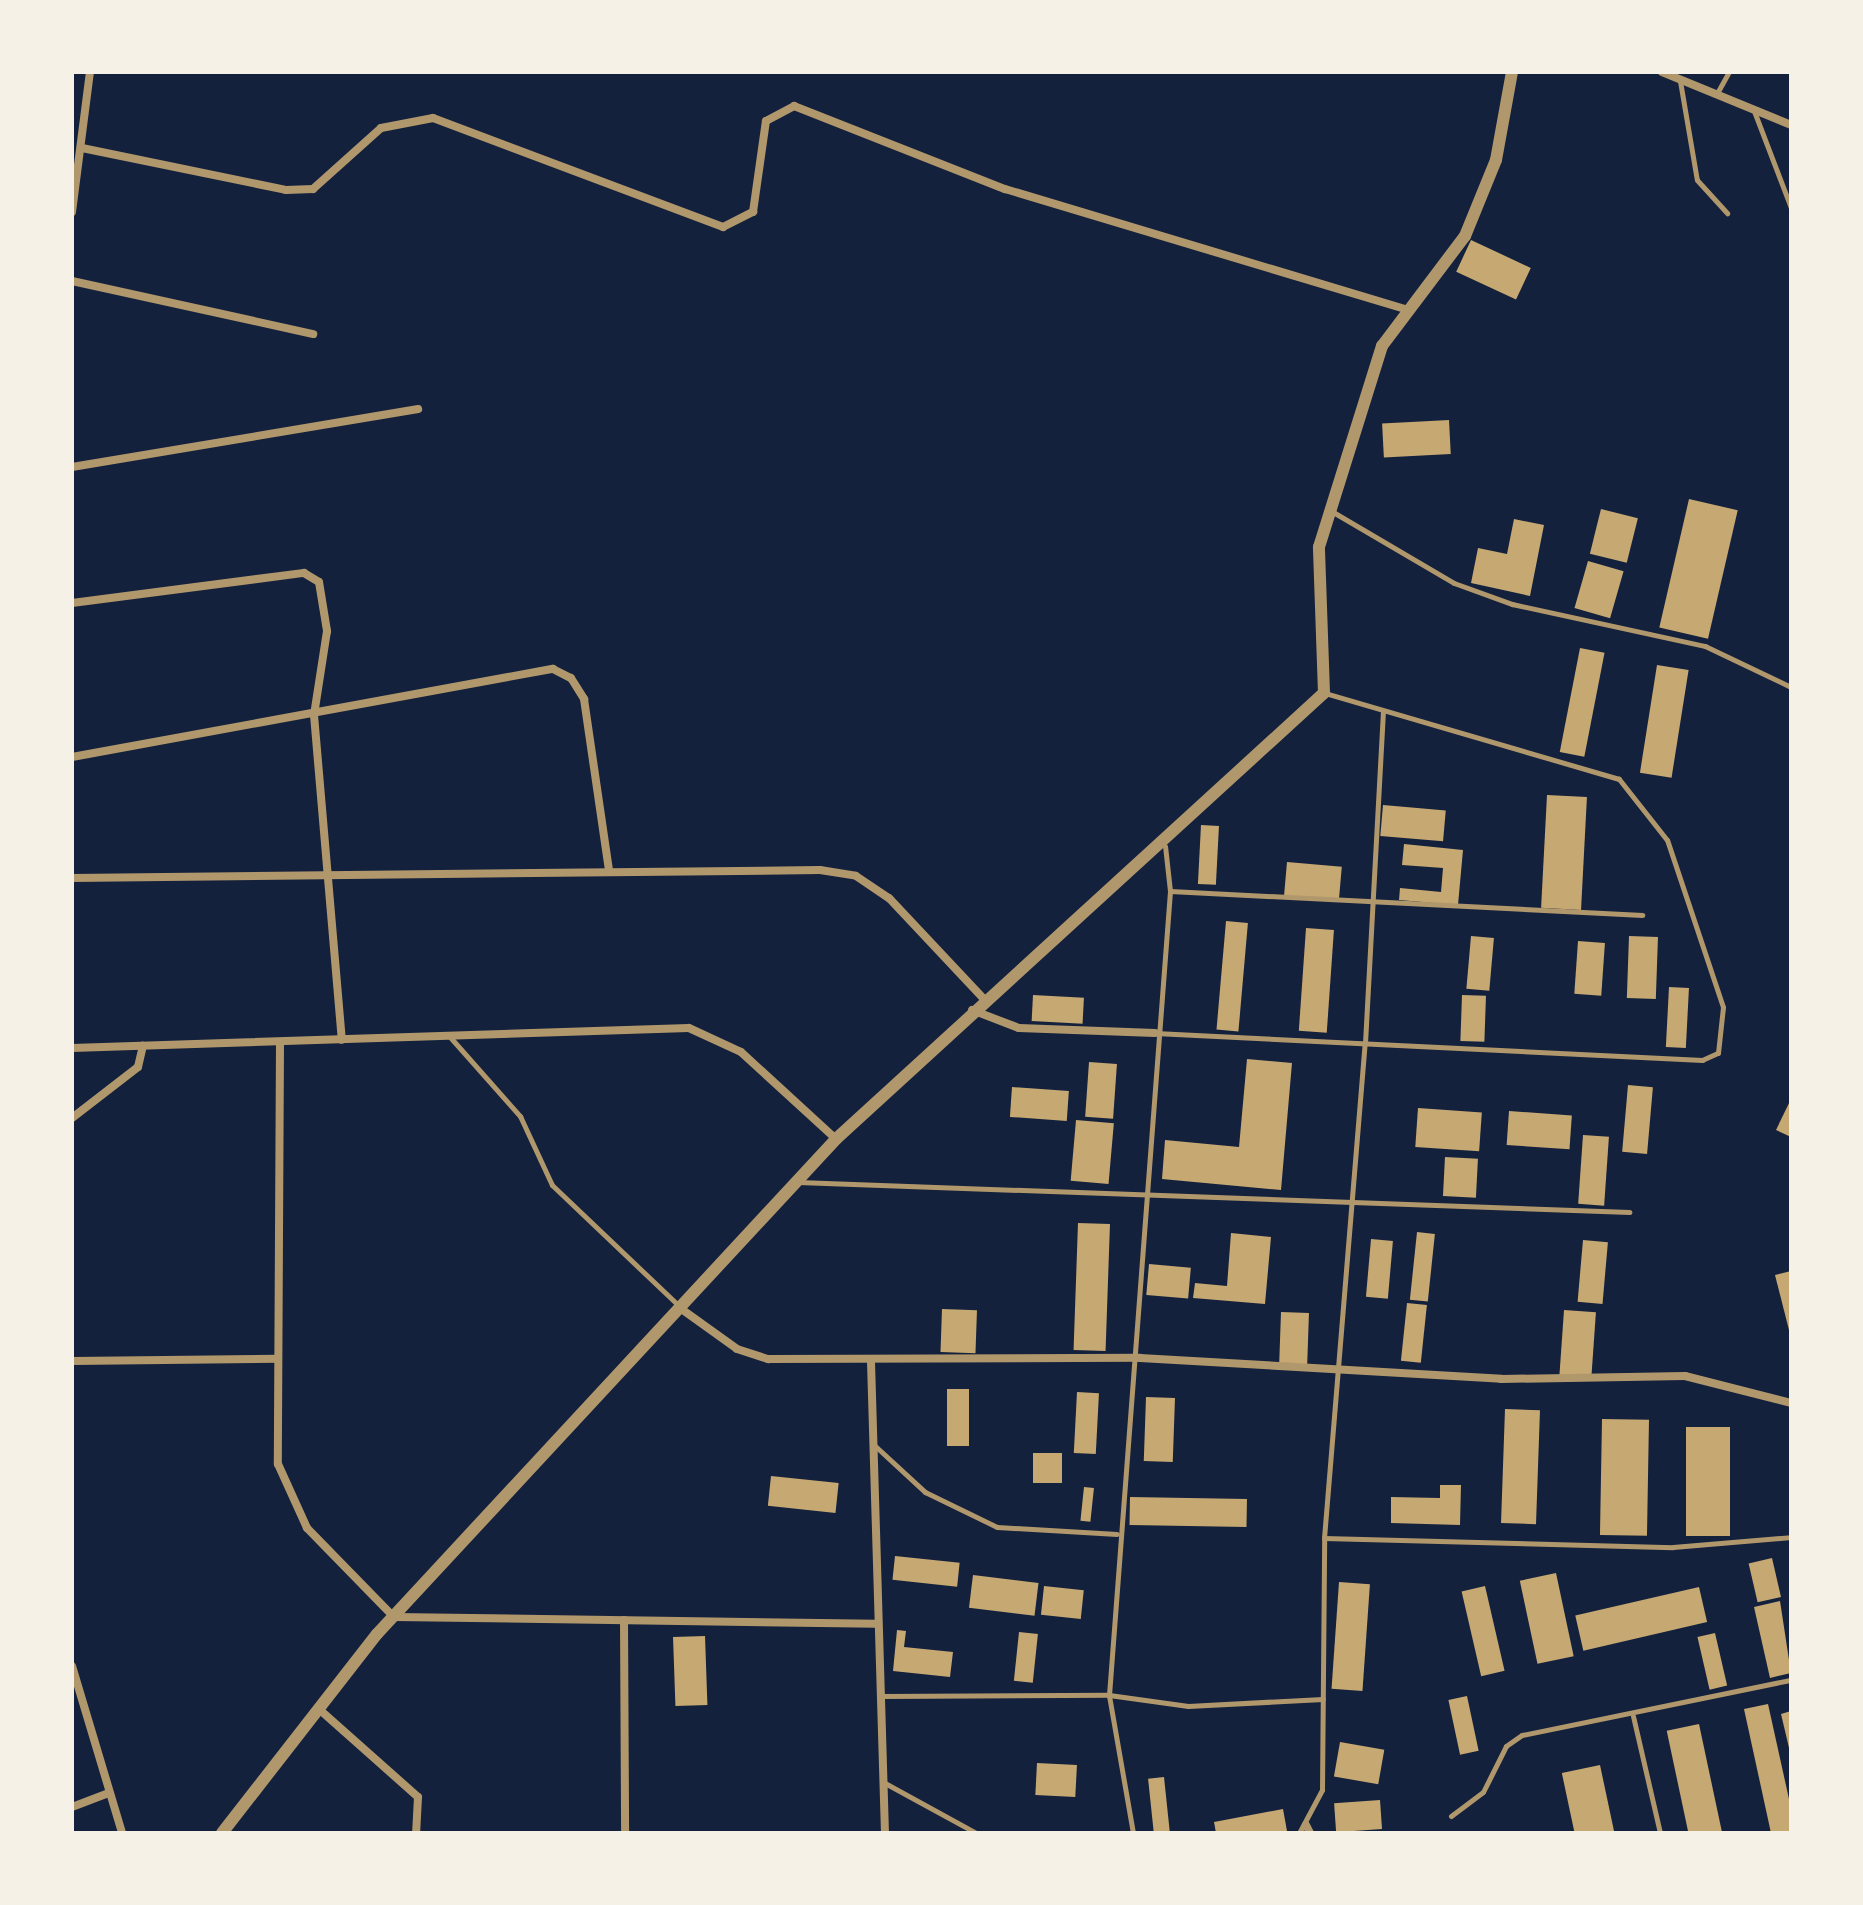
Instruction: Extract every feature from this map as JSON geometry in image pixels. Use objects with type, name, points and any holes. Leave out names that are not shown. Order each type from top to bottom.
[{"type":"street","points":[[72,212],[90,72]]},
{"type":"street","points":[[222,1833],[394,1617],[836,1139],[984,999],[1165,846],[1324,693],[1319,547],[1382,346],[1465,236],[1496,160],[1512,72]]},
{"type":"street","points":[[1662,72],[1791,125]]},
{"type":"street","points":[[82,148],[286,190],[313,189],[381,128],[433,118],[723,227],[753,212],[766,121],[794,106],[1005,189],[1409,310]]},
{"type":"street","points":[[72,281],[313,334]]},
{"type":"street","points":[[72,467],[418,409]]},
{"type":"street","points":[[72,603],[304,573],[323,594],[327,631],[314,715],[342,1040]]},
{"type":"street","points":[[72,757],[553,669],[571,678],[584,699],[609,870]]},
{"type":"street","points":[[72,878],[609,870],[856,876],[889,898],[984,999]]},
{"type":"street","points":[[972,1010],[1019,1028],[1155,1033]]},
{"type":"street","points":[[72,1048],[280,1043],[650,1026],[714,1034],[836,1139]]},
{"type":"street","points":[[280,1043],[278,1464],[289,1498],[394,1617],[876,1624]]},
{"type":"street","points":[[72,1118],[138,1067],[143,1046]]},
{"type":"street","points":[[680,1308],[737,1349],[768,1359],[871,1362],[1140,1358],[1501,1379],[1685,1376],[1791,1403]]},
{"type":"street","points":[[72,1361],[278,1359]]},
{"type":"street","points":[[871,1362],[877,1696],[885,1833]]},
{"type":"street","points":[[624,1620],[625,1833]]},
{"type":"street","points":[[72,1666],[76,1695],[122,1833]]},
{"type":"street","points":[[320,1710],[418,1797],[416,1833]]},
{"type":"street","points":[[72,1807],[109,1793]]},
{"type":"lane","points":[[1716,96],[1729,72]]},
{"type":"lane","points":[[1680,81],[1697,180],[1727,213]]},
{"type":"lane","points":[[1754,111],[1791,208]]},
{"type":"lane","points":[[1330,511],[1454,583],[1512,604],[1705,646],[1791,687]]},
{"type":"lane","points":[[1155,1033],[1702,1060],[1723,1043],[1723,1007],[1667,840],[1619,779],[1324,693]]},
{"type":"lane","points":[[1299,1833],[1308,1829],[1322,1790],[1324,1538],[1342,1369],[1365,1043],[1383,711]]},
{"type":"lane","points":[[1133,1833],[1109,1695],[1117,1534],[1140,1358],[1145,1194],[1155,1033],[1170,891],[1165,846]]},
{"type":"lane","points":[[1170,891],[1642,915]]},
{"type":"lane","points":[[448,1036],[520,1116],[552,1185],[680,1308]]},
{"type":"lane","points":[[796,1182],[1145,1194],[1353,1206],[1629,1212]]},
{"type":"lane","points":[[872,1444],[925,1492],[997,1527],[1117,1534]]},
{"type":"lane","points":[[1324,1538],[1673,1547],[1791,1537]]},
{"type":"lane","points":[[1451,1816],[1483,1792],[1506,1746],[1522,1735],[1633,1716],[1791,1680]]},
{"type":"lane","points":[[877,1696],[1109,1695],[1188,1706],[1323,1699]]},
{"type":"lane","points":[[1633,1716],[1660,1833]]},
{"type":"lane","points":[[881,1781],[976,1833]]},
{"type":"building","points":[[1471,240],[1531,268],[1516,300],[1456,272]]},
{"type":"building","points":[[1449,420],[1451,454],[1384,457],[1382,424]]},
{"type":"building","points":[[1689,499],[1738,510],[1708,639],[1659,628]]},
{"type":"building","points":[[1601,509],[1638,518],[1627,563],[1590,554]]},
{"type":"building","points":[[1514,519],[1544,525],[1530,596],[1471,583],[1478,548],[1507,554]]},
{"type":"building","points":[[1588,561],[1624,571],[1610,618],[1574,608]]},
{"type":"building","points":[[1580,648],[1605,653],[1584,757],[1560,752]]},
{"type":"building","points":[[1657,665],[1689,670],[1672,778],[1640,773]]},
{"type":"building","points":[[1547,795],[1587,797],[1581,910],[1541,908]]},
{"type":"building","points":[[1383,805],[1446,810],[1443,841],[1380,836]]},
{"type":"building","points":[[1201,825],[1219,826],[1216,885],[1198,884]]},
{"type":"building","points":[[1404,844],[1463,850],[1458,905],[1399,900],[1400,888],[1441,892],[1443,868],[1402,865]]},
{"type":"building","points":[[1287,862],[1342,867],[1339,901],[1284,896]]},
{"type":"building","points":[[1226,921],[1248,923],[1238,1032],[1217,1030]]},
{"type":"building","points":[[1306,928],[1334,930],[1327,1033],[1299,1031]]},
{"type":"building","points":[[1471,936],[1494,938],[1489,991],[1466,989]]},
{"type":"building","points":[[1629,936],[1658,937],[1656,999],[1627,998]]},
{"type":"building","points":[[1578,941],[1605,943],[1601,996],[1574,994]]},
{"type":"building","points":[[1669,987],[1689,988],[1686,1048],[1666,1047]]},
{"type":"building","points":[[1033,995],[1084,998],[1083,1024],[1032,1021]]},
{"type":"building","points":[[1462,995],[1486,996],[1484,1042],[1460,1041]]},
{"type":"building","points":[[1247,1059],[1292,1063],[1281,1190],[1162,1179],[1165,1140],[1239,1147]]},
{"type":"building","points":[[1089,1062],[1117,1064],[1113,1119],[1085,1117]]},
{"type":"building","points":[[1628,1085],[1653,1087],[1647,1154],[1622,1152]]},
{"type":"building","points":[[1012,1087],[1069,1091],[1067,1121],[1010,1117]]},
{"type":"building","points":[[1791,1099],[1791,1137],[1776,1130]]},
{"type":"building","points":[[1418,1108],[1482,1112],[1479,1151],[1415,1147]]},
{"type":"building","points":[[1509,1111],[1572,1115],[1569,1149],[1507,1145]]},
{"type":"building","points":[[1076,1120],[1114,1123],[1109,1184],[1071,1181]]},
{"type":"building","points":[[1583,1135],[1609,1137],[1604,1206],[1578,1204]]},
{"type":"building","points":[[1445,1157],[1478,1159],[1476,1198],[1443,1196]]},
{"type":"building","points":[[1078,1223],[1110,1224],[1106,1351],[1074,1350]]},
{"type":"building","points":[[1417,1232],[1435,1234],[1428,1302],[1410,1300]]},
{"type":"building","points":[[1231,1233],[1271,1237],[1265,1304],[1193,1298],[1195,1283],[1227,1286]]},
{"type":"building","points":[[1371,1239],[1393,1241],[1388,1299],[1366,1297]]},
{"type":"building","points":[[1583,1240],[1608,1242],[1603,1304],[1578,1302]]},
{"type":"building","points":[[1149,1264],[1191,1268],[1188,1299],[1146,1295]]},
{"type":"building","points":[[1791,1271],[1791,1334],[1790,1334],[1775,1275]]},
{"type":"building","points":[[1407,1303],[1427,1305],[1421,1363],[1401,1361]]},
{"type":"building","points":[[942,1309],[977,1310],[975,1353],[940,1352]]},
{"type":"building","points":[[1564,1310],[1596,1312],[1591,1377],[1559,1375]]},
{"type":"building","points":[[1281,1312],[1309,1313],[1307,1366],[1279,1365]]},
{"type":"building","points":[[947,1389],[969,1389],[969,1446],[947,1446]]},
{"type":"building","points":[[1077,1392],[1099,1393],[1096,1454],[1074,1453]]},
{"type":"building","points":[[1146,1397],[1175,1398],[1173,1462],[1144,1461]]},
{"type":"building","points":[[1505,1409],[1540,1410],[1536,1524],[1501,1523]]},
{"type":"building","points":[[1602,1419],[1649,1420],[1647,1536],[1600,1535]]},
{"type":"building","points":[[1686,1427],[1730,1427],[1730,1536],[1686,1536]]},
{"type":"building","points":[[1033,1453],[1062,1453],[1062,1483],[1033,1483]]},
{"type":"building","points":[[771,1476],[839,1483],[835,1513],[768,1506]]},
{"type":"building","points":[[1440,1485],[1461,1485],[1460,1525],[1391,1523],[1391,1497],[1440,1498]]},
{"type":"building","points":[[1084,1487],[1094,1488],[1090,1522],[1080,1521]]},
{"type":"building","points":[[1130,1497],[1247,1499],[1246,1527],[1130,1525]]},
{"type":"building","points":[[895,1556],[960,1563],[957,1587],[892,1580]]},
{"type":"building","points":[[1772,1558],[1781,1597],[1758,1602],[1749,1563]]},
{"type":"building","points":[[1556,1573],[1574,1656],[1537,1664],[1520,1581]]},
{"type":"building","points":[[973,1575],[1039,1583],[1034,1616],[969,1608]]},
{"type":"building","points":[[1339,1582],[1370,1584],[1362,1691],[1332,1689]]},
{"type":"building","points":[[1044,1586],[1084,1590],[1081,1619],[1041,1615]]},
{"type":"building","points":[[1485,1586],[1505,1671],[1481,1676],[1462,1591]]},
{"type":"building","points":[[1699,1587],[1707,1622],[1583,1651],[1575,1616]]},
{"type":"building","points":[[1780,1601],[1791,1673],[1770,1678],[1754,1607]]},
{"type":"building","points":[[897,1630],[906,1631],[904,1647],[953,1652],[950,1677],[893,1671]]},
{"type":"building","points":[[1019,1632],[1038,1634],[1033,1683],[1014,1681]]},
{"type":"building","points":[[1715,1633],[1727,1686],[1710,1690],[1697,1637]]},
{"type":"building","points":[[705,1636],[707,1705],[675,1706],[673,1637]]},
{"type":"building","points":[[1467,1696],[1479,1751],[1460,1755],[1448,1700]]},
{"type":"building","points":[[1768,1704],[1791,1808],[1791,1833],[1771,1833],[1744,1709]]},
{"type":"building","points":[[1791,1711],[1791,1752],[1790,1752],[1781,1714]]},
{"type":"building","points":[[1699,1724],[1722,1833],[1688,1833],[1667,1731]]},
{"type":"building","points":[[1340,1742],[1384,1750],[1378,1784],[1334,1776]]},
{"type":"building","points":[[1037,1763],[1077,1765],[1075,1797],[1035,1795]]},
{"type":"building","points":[[1600,1765],[1614,1833],[1575,1833],[1562,1773]]},
{"type":"building","points":[[1164,1777],[1170,1833],[1154,1833],[1148,1779]]},
{"type":"building","points":[[1380,1800],[1382,1829],[1336,1832],[1334,1803]]},
{"type":"building","points":[[1283,1809],[1287,1831],[1216,1833],[1214,1822]]}]
